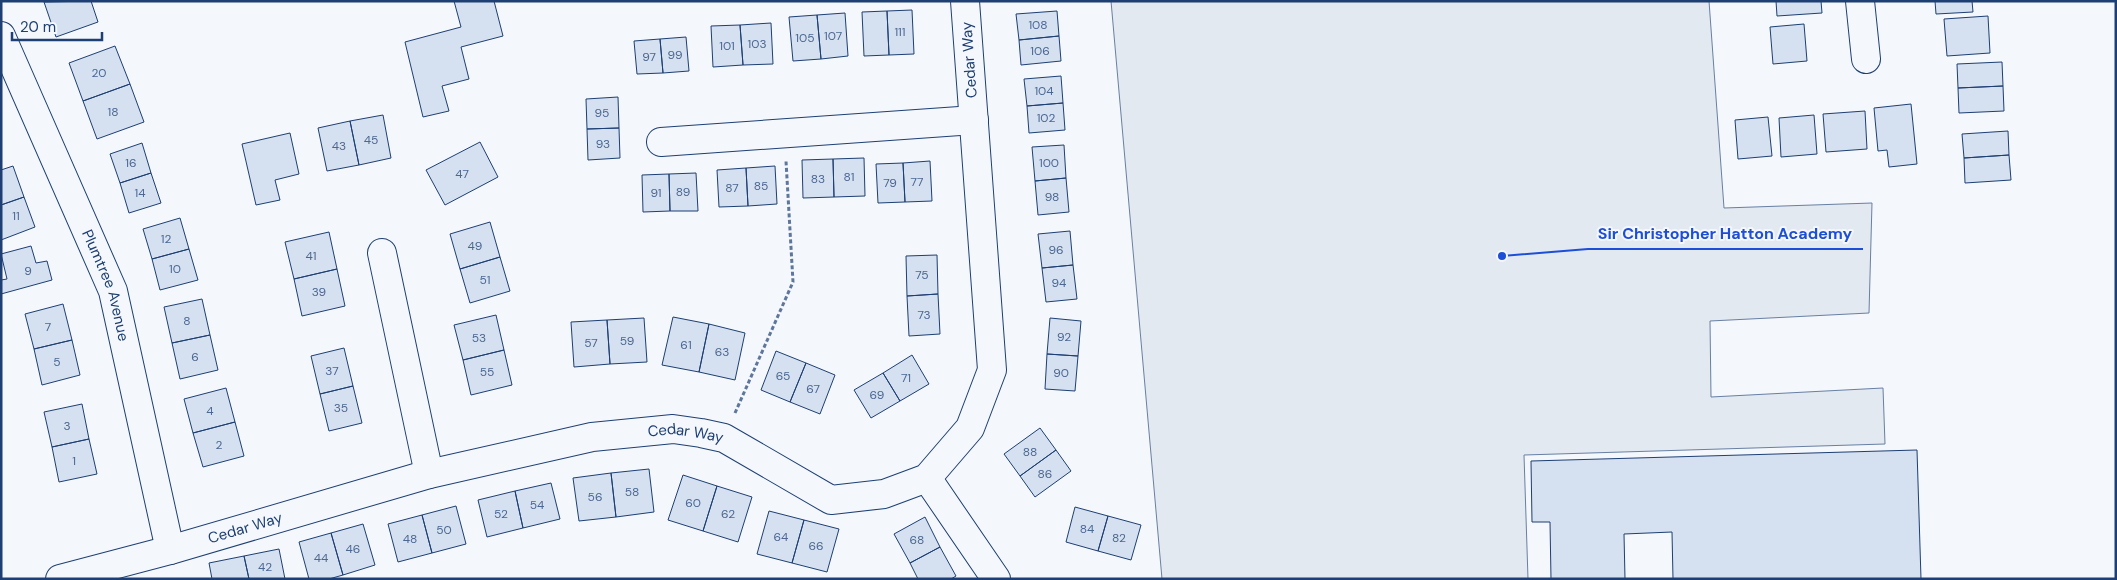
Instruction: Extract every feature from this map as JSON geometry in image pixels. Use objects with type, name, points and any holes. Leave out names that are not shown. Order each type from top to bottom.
[{"type":"street","name":"Cedar Way","points":[[60,579],[170,550],[429,474],[592,437],[673,429],[724,438],[831,500],[884,494],[927,478],[970,428],[992,370],[965,1]]},
{"type":"street","points":[[1860,1],[1866,59]]},
{"type":"street","name":"Plumtree Avenue","points":[[1,36],[113,291],[170,550]]},
{"type":"street","name":"Cedar Way","points":[[661,142],[974,120]]},
{"type":"street","points":[[382,253],[429,474]]},
{"type":"street","points":[[927,478],[996,579]]},
{"type":"path","points":[[724,438],[793,282],[784,134]]},
{"type":"shaded area","points":[[1111,1],[1709,1],[1724,208],[1872,203],[1869,313],[1710,321],[1711,397],[1883,388],[1885,444],[1524,455],[1528,579],[1162,579]]},
{"type":"building","points":[[91,1],[98,22],[56,37],[44,2]]},
{"type":"building","points":[[454,1],[494,1],[503,36],[461,47],[469,79],[442,86],[449,111],[423,117],[405,42],[461,27]]},
{"type":"building","points":[[1776,1],[1821,1],[1822,13],[1777,16]]},
{"type":"building","points":[[1935,1],[1972,1],[1973,12],[1936,14]]},
{"type":"building","points":[[912,10],[914,54],[889,55],[887,11]]},
{"type":"building","points":[[887,11],[889,55],[864,56],[862,12]]},
{"type":"building","points":[[1057,11],[1059,36],[1019,40],[1016,14]]},
{"type":"building","points":[[845,13],[848,56],[821,59],[817,15]]},
{"type":"building","points":[[817,15],[821,59],[793,61],[789,17]]},
{"type":"building","points":[[1988,16],[1990,53],[1947,56],[1944,19]]},
{"type":"building","points":[[771,23],[773,64],[743,65],[740,25]]},
{"type":"building","points":[[1804,24],[1807,61],[1773,64],[1770,27]]},
{"type":"building","points":[[740,25],[743,65],[713,67],[711,26]]},
{"type":"building","points":[[1059,36],[1061,61],[1021,65],[1019,40]]},
{"type":"building","points":[[686,37],[689,71],[663,73],[660,39]]},
{"type":"building","points":[[660,39],[663,73],[637,74],[634,41]]},
{"type":"building","points":[[115,46],[130,84],[83,101],[69,63]]},
{"type":"building","points":[[2002,62],[2003,86],[1958,88],[1957,64]]},
{"type":"building","points":[[1061,76],[1063,103],[1027,106],[1024,79]]},
{"type":"building","points":[[130,84],[144,122],[97,139],[83,101]]},
{"type":"building","points":[[2003,86],[2004,111],[1959,113],[1958,88]]},
{"type":"building","points":[[618,97],[619,128],[587,129],[586,99]]},
{"type":"building","points":[[1063,103],[1065,130],[1029,133],[1027,106]]},
{"type":"building","points":[[1911,104],[1917,164],[1889,167],[1887,150],[1878,151],[1874,108]]},
{"type":"building","points":[[1865,111],[1867,149],[1826,152],[1823,114]]},
{"type":"building","points":[[383,115],[391,158],[359,165],[350,121]]},
{"type":"building","points":[[1814,115],[1817,154],[1781,157],[1779,118]]},
{"type":"building","points":[[1768,117],[1772,156],[1738,159],[1735,120]]},
{"type":"building","points":[[350,121],[359,165],[327,171],[318,128]]},
{"type":"building","points":[[619,128],[620,158],[588,160],[587,129]]},
{"type":"building","points":[[2008,131],[2009,155],[1964,158],[1962,134]]},
{"type":"building","points":[[290,133],[299,174],[275,180],[280,200],[256,205],[242,144]]},
{"type":"building","points":[[480,142],[498,177],[445,205],[426,170]]},
{"type":"building","points":[[142,143],[151,173],[120,183],[110,154]]},
{"type":"building","points":[[1064,145],[1066,178],[1035,181],[1032,147]]},
{"type":"building","points":[[2009,155],[2011,180],[1965,183],[1964,158]]},
{"type":"building","points":[[864,158],[865,196],[834,197],[833,159]]},
{"type":"building","points":[[833,159],[834,197],[803,198],[802,160]]},
{"type":"building","points":[[930,161],[932,201],[905,202],[903,163]]},
{"type":"building","points":[[903,163],[905,202],[878,203],[876,164]]},
{"type":"building","points":[[13,166],[24,197],[1,205],[1,170]]},
{"type":"building","points":[[775,166],[777,204],[748,206],[746,168]]},
{"type":"building","points":[[746,168],[748,206],[719,207],[717,170]]},
{"type":"building","points":[[151,173],[161,203],[129,213],[120,183]]},
{"type":"building","points":[[696,173],[698,211],[670,211],[669,174]]},
{"type":"building","points":[[669,174],[670,211],[643,212],[642,175]]},
{"type":"building","points":[[1066,178],[1069,212],[1038,215],[1035,181]]},
{"type":"building","points":[[24,197],[35,227],[1,240],[1,205]]},
{"type":"building","points":[[180,218],[189,249],[152,259],[143,229]]},
{"type":"building","points":[[490,222],[500,257],[460,269],[450,234]]},
{"type":"building","points":[[1070,231],[1073,265],[1042,268],[1038,234]]},
{"type":"building","points":[[329,232],[337,269],[294,279],[285,242]]},
{"type":"building","points":[[31,246],[36,263],[47,261],[52,280],[1,294],[1,280],[7,279],[1,254]]},
{"type":"building","points":[[189,249],[198,280],[160,290],[152,259]]},
{"type":"building","points":[[937,255],[938,294],[907,296],[906,256]]},
{"type":"building","points":[[500,257],[510,291],[470,303],[460,269]]},
{"type":"building","points":[[1073,265],[1077,299],[1046,302],[1042,268]]},
{"type":"building","points":[[337,269],[345,306],[302,316],[294,279]]},
{"type":"building","points":[[938,294],[940,334],[909,336],[907,296]]},
{"type":"building","points":[[202,299],[210,335],[172,343],[164,307]]},
{"type":"building","points":[[63,304],[72,340],[34,349],[25,314]]},
{"type":"building","points":[[496,315],[504,350],[463,360],[454,325]]},
{"type":"building","points":[[673,317],[709,324],[699,372],[662,365]]},
{"type":"building","points":[[644,318],[647,362],[610,364],[607,320]]},
{"type":"building","points":[[1050,318],[1081,321],[1078,356],[1047,354]]},
{"type":"building","points":[[607,320],[610,364],[574,367],[571,322]]},
{"type":"building","points":[[709,324],[745,333],[735,380],[699,372]]},
{"type":"building","points":[[210,335],[218,370],[180,379],[172,343]]},
{"type":"building","points":[[72,340],[80,375],[42,385],[34,349]]},
{"type":"building","points":[[344,348],[353,386],[320,394],[311,356]]},
{"type":"building","points":[[504,350],[512,385],[471,395],[463,360]]},
{"type":"building","points":[[776,351],[806,363],[790,402],[761,390]]},
{"type":"building","points":[[1047,354],[1078,356],[1075,391],[1045,389]]},
{"type":"building","points":[[912,355],[929,384],[900,401],[883,373]]},
{"type":"building","points":[[806,363],[835,375],[820,414],[790,402]]},
{"type":"building","points":[[883,373],[900,401],[871,418],[854,390]]},
{"type":"building","points":[[353,386],[362,423],[329,431],[320,394]]},
{"type":"building","points":[[226,388],[235,422],[193,433],[184,399]]},
{"type":"building","points":[[82,404],[89,439],[52,447],[44,412]]},
{"type":"building","points":[[235,422],[244,456],[203,467],[193,433]]},
{"type":"building","points":[[1040,428],[1056,450],[1020,476],[1004,454]]},
{"type":"building","points":[[89,439],[97,474],[59,482],[52,447]]},
{"type":"building","points":[[1056,450],[1071,471],[1035,497],[1020,476]]},
{"type":"building","points":[[1917,450],[1921,579],[1673,579],[1672,532],[1624,534],[1625,579],[1551,579],[1550,522],[1532,522],[1531,461]]},
{"type":"building","points":[[649,469],[654,512],[616,517],[611,473]]},
{"type":"building","points":[[611,473],[616,517],[579,521],[573,478]]},
{"type":"building","points":[[683,475],[717,486],[703,531],[668,520]]},
{"type":"building","points":[[551,483],[560,519],[523,528],[515,491]]},
{"type":"building","points":[[717,486],[752,497],[738,542],[703,531]]},
{"type":"building","points":[[515,491],[523,528],[487,537],[478,500]]},
{"type":"building","points":[[456,506],[466,544],[432,553],[422,515]]},
{"type":"building","points":[[1075,507],[1108,516],[1098,551],[1066,542]]},
{"type":"building","points":[[769,511],[804,520],[792,563],[757,554]]},
{"type":"building","points":[[422,515],[432,553],[398,562],[388,524]]},
{"type":"building","points":[[1108,516],[1141,525],[1131,560],[1098,551]]},
{"type":"building","points":[[925,517],[940,547],[910,563],[894,534]]},
{"type":"building","points":[[804,520],[839,529],[827,572],[792,563]]},
{"type":"building","points":[[363,524],[375,565],[343,575],[331,533]]},
{"type":"building","points":[[331,533],[343,575],[329,579],[309,579],[299,542]]},
{"type":"building","points":[[940,547],[956,576],[951,579],[918,579],[910,563]]},
{"type":"building","points":[[279,549],[285,579],[249,579],[244,556]]},
{"type":"building","points":[[244,556],[249,579],[212,579],[209,563]]},
{"type":"place","name":"Sir Christopher Hatton Academy","points":[[1502,256]]}]
